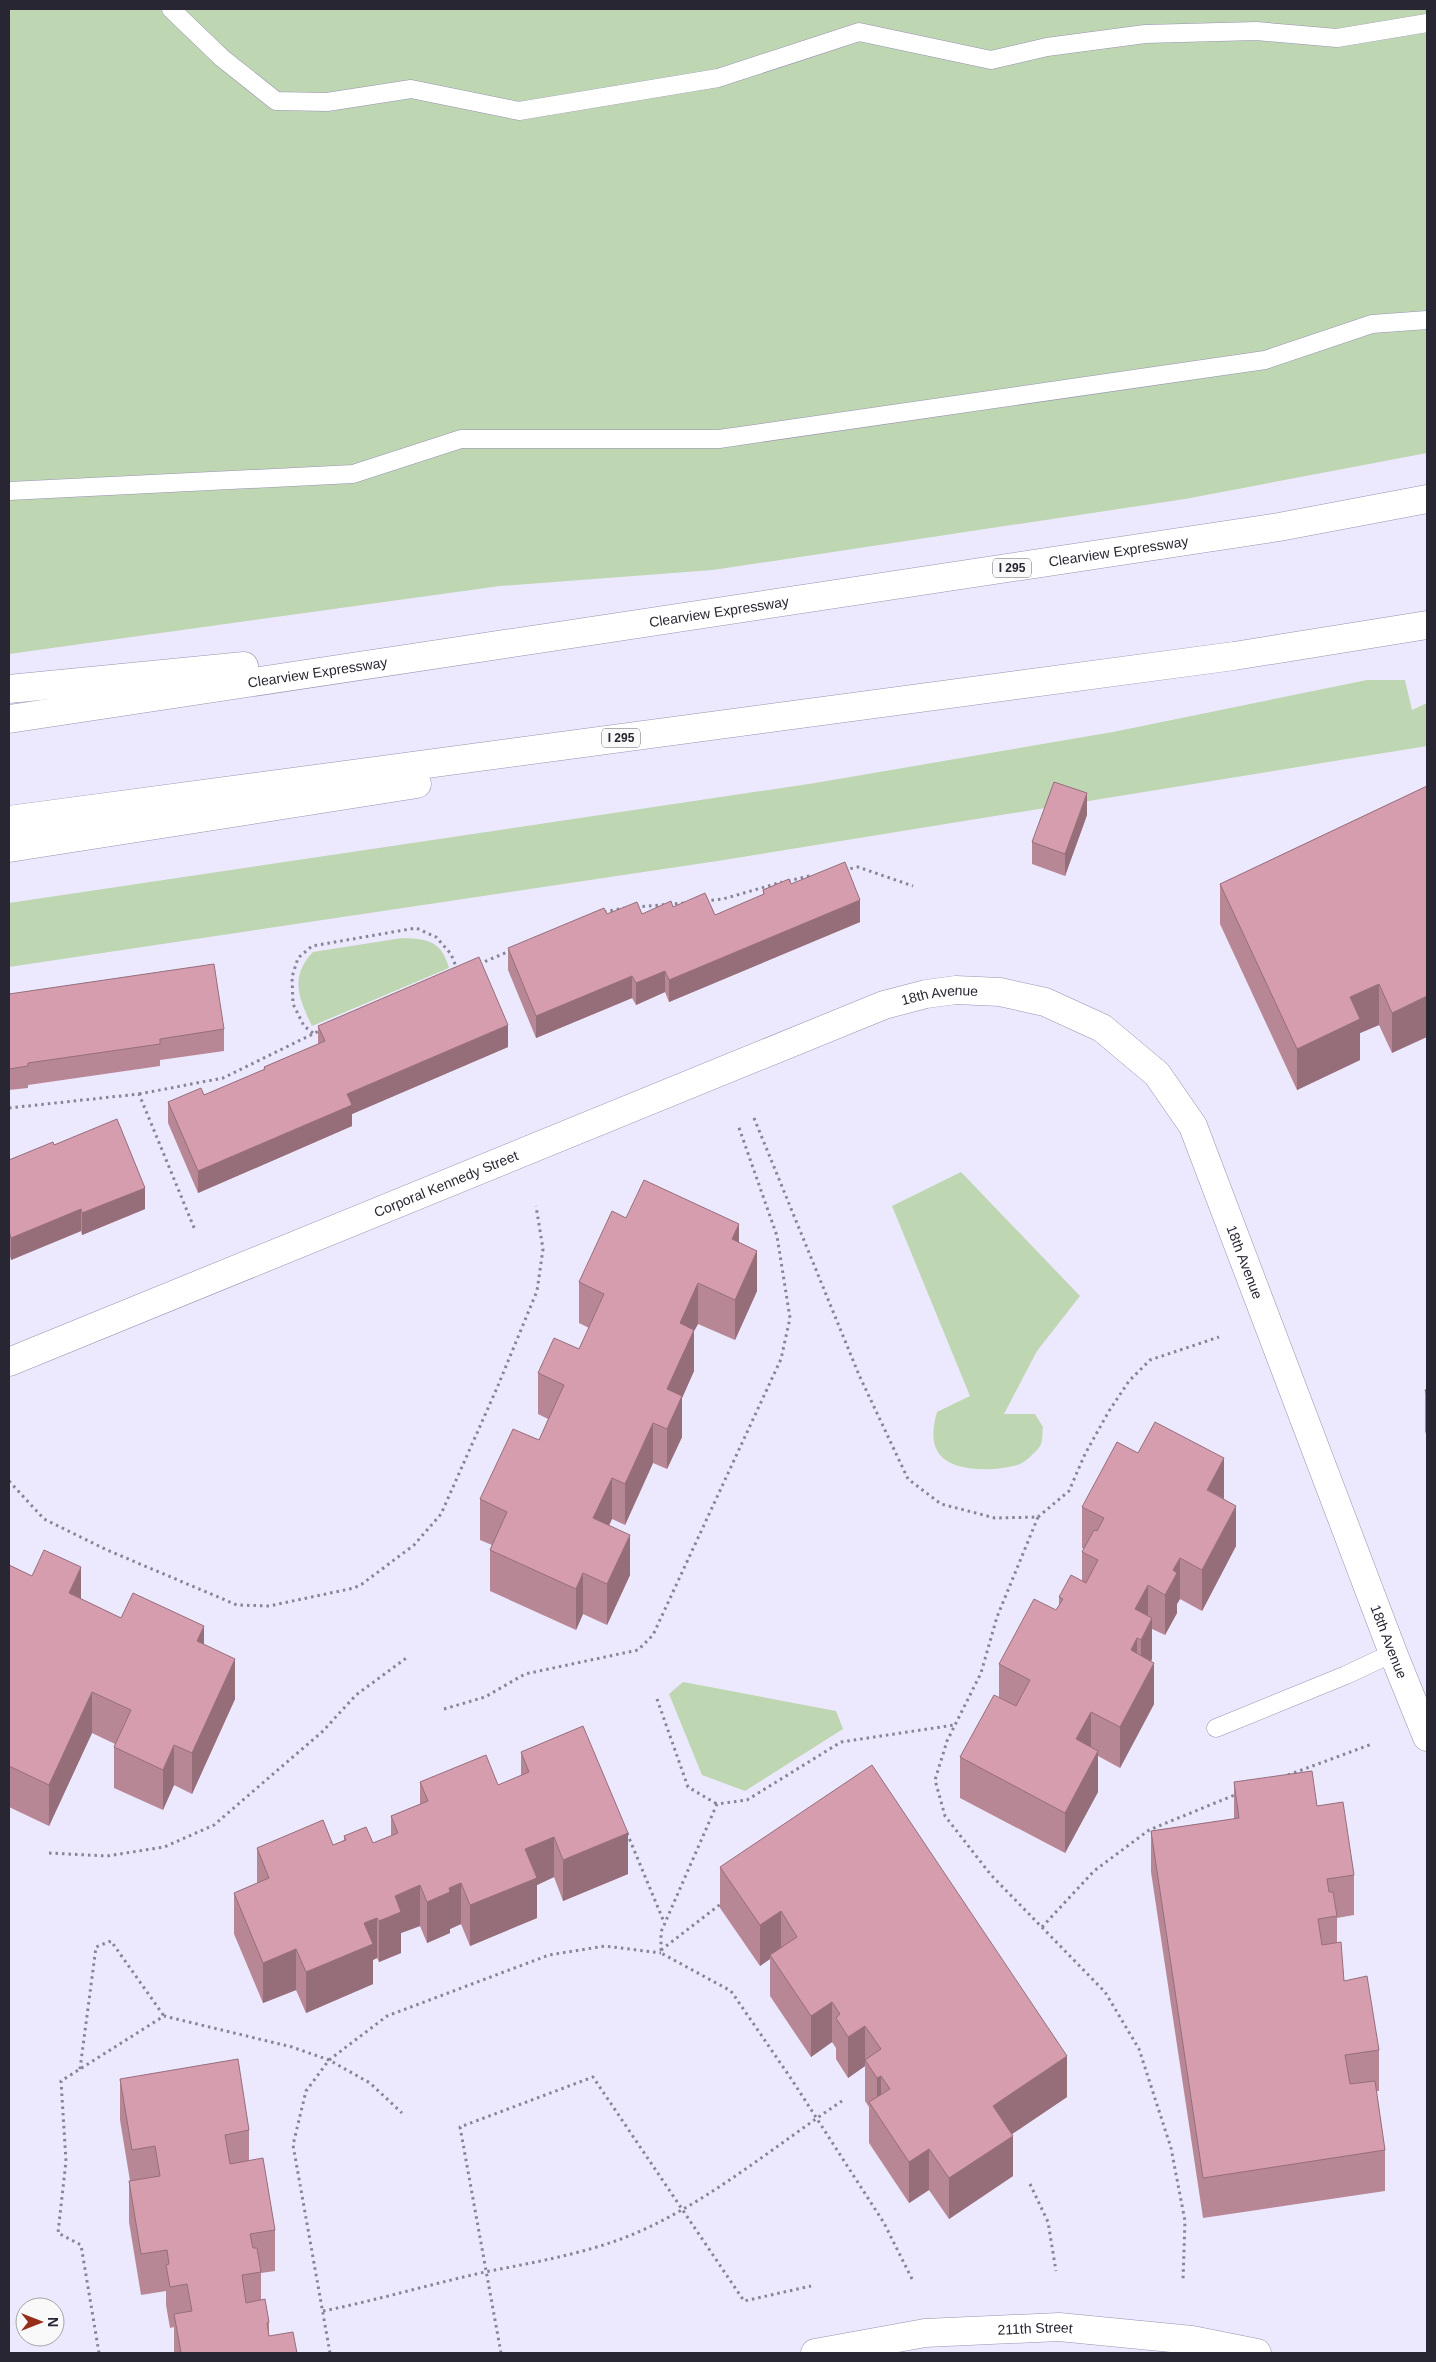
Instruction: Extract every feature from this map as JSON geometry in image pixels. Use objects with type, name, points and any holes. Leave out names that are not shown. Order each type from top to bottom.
[{"type":"main road","name":"Clearview Expressway","points":[[9,719],[596,632],[1279,526],[1427,499]]},
{"type":"main road","name":"I 295","points":[[9,820],[1234,656],[1427,625]]},
{"type":"main road","points":[[9,689],[596,632]]},
{"type":"main road","points":[[9,848],[1234,656]]},
{"type":"main road","name":"18th Avenue","points":[[884,1005],[926,994],[956,990],[1000,992],[1044,1002],[1102,1028],[1157,1074],[1193,1126],[1393,1653],[1427,1737]]},
{"type":"main road","name":"Corporal Kennedy Street","points":[[9,1362],[884,1005]]},
{"type":"main road","name":"211th Street","points":[[815,2353],[925,2333],[1059,2327],[1192,2340],[1257,2353]]},
{"type":"lane","points":[[171,9],[222,58],[276,101],[327,102],[411,89],[519,111],[718,78],[859,32],[991,60],[1046,47],[1145,34],[1256,30],[1337,38],[1427,22]]},
{"type":"lane","points":[[9,491],[353,474],[461,438],[719,438],[1265,360],[1372,324],[1427,320]]},
{"type":"lane","points":[[1216,1728],[1346,1675],[1393,1653]]},
{"type":"path","points":[[840,871],[858,868],[913,886]]},
{"type":"path","points":[[695,902],[723,899],[795,879],[822,874]]},
{"type":"path","points":[[602,913],[611,910],[686,903]]},
{"type":"path","points":[[312,1033],[304,1026],[293,1004],[292,977],[298,958],[312,946],[416,928],[436,937],[451,954],[458,972]]},
{"type":"path","points":[[476,965],[512,950]]},
{"type":"path","points":[[9,1108],[139,1094],[223,1078],[312,1033],[322,1030]]},
{"type":"path","points":[[139,1094],[195,1230]]},
{"type":"path","points":[[754,1118],[859,1375],[908,1479],[941,1504],[995,1518],[1038,1517]]},
{"type":"path","points":[[444,1709],[485,1697],[525,1674],[638,1650],[653,1635],[781,1359],[790,1318],[777,1236],[738,1125]]},
{"type":"path","points":[[9,1481],[44,1519],[107,1550],[237,1605],[269,1606],[354,1588],[362,1584],[414,1545],[441,1514],[497,1388],[537,1291],[543,1249],[536,1206]]},
{"type":"path","points":[[1183,2280],[1185,2221],[1173,2157],[1140,2049],[1105,1992],[991,1875],[945,1816],[935,1780],[947,1741],[980,1673],[997,1617],[1038,1517],[1069,1492],[1085,1454],[1109,1411],[1129,1381],[1150,1360],[1219,1337]]},
{"type":"path","points":[[48,1853],[107,1856],[164,1847],[214,1825],[323,1730],[356,1695],[410,1656]]},
{"type":"path","points":[[657,1699],[688,1787],[717,1804],[747,1800],[841,1742],[955,1724]]},
{"type":"path","points":[[1278,1779],[1372,1744]]},
{"type":"path","points":[[1042,1927],[1094,1871],[1149,1830],[1241,1792]]},
{"type":"path","points":[[661,1951],[661,1932],[664,1923],[717,1804]]},
{"type":"path","points":[[624,1825],[664,1923]]},
{"type":"path","points":[[661,1951],[726,1900]]},
{"type":"path","points":[[80,2069],[96,1947],[111,1942],[164,2016],[292,2047],[329,2060],[370,2083],[402,2113]]},
{"type":"path","points":[[330,2353],[293,2145],[306,2092],[329,2060],[387,2016],[549,1955],[606,1946],[661,1951],[731,1991],[884,2223],[912,2279]]},
{"type":"path","points":[[99,2353],[81,2244],[58,2233],[66,2160],[61,2081],[164,2016]]},
{"type":"path","points":[[501,2353],[460,2127],[593,2077],[744,2301],[811,2286]]},
{"type":"path","points":[[323,2310],[382,2299],[486,2272],[536,2264],[622,2238],[682,2209],[842,2101]]},
{"type":"path","points":[[1030,2184],[1048,2222],[1056,2271]]},
{"type":"green space","points":[[9,9],[1427,9],[1427,453],[1185,499],[713,570],[500,586],[9,654]]},
{"type":"green space","points":[[1367,680],[1405,680],[1412,710],[1427,703],[1427,746],[724,860],[9,967],[9,903],[815,783],[1113,732]]},
{"type":"green space","points":[[402,938],[420,939],[433,943],[442,952],[449,968],[312,1026],[300,997],[299,979],[301,970],[313,952]]},
{"type":"green space","points":[[961,1172],[1080,1296],[1037,1351],[1004,1414],[1035,1414],[1043,1427],[1041,1444],[1022,1463],[1001,1468],[967,1468],[948,1462],[941,1456],[935,1446],[934,1423],[937,1412],[970,1396],[892,1206]]},
{"type":"green space","points":[[683,1682],[836,1711],[843,1729],[745,1791],[702,1775],[669,1694]]},
{"type":"building","points":[[1054,782],[1087,793],[1065,854],[1032,842]]},
{"type":"building","points":[[1427,786],[1427,996],[1392,1013],[1379,984],[1350,997],[1360,1019],[1297,1049],[1220,884]]},
{"type":"building","points":[[845,862],[860,900],[669,980],[665,971],[636,983],[632,976],[536,1016],[508,948],[604,908],[607,914],[637,902],[642,914],[671,901],[673,907],[705,893],[715,915],[764,894],[763,890],[789,879],[791,884]]},
{"type":"building","points":[[479,957],[508,1025],[347,1094],[352,1105],[198,1171],[168,1102],[201,1088],[204,1095],[265,1069],[264,1067],[325,1041],[318,1026]]},
{"type":"building","points":[[214,964],[224,1029],[160,1039],[160,1044],[28,1063],[28,1066],[9,1069],[9,994]]},
{"type":"building","points":[[117,1119],[145,1188],[82,1213],[81,1209],[11,1238],[9,1231],[9,1160],[53,1142],[54,1145]]},
{"type":"building","points":[[644,1180],[739,1224],[732,1239],[757,1251],[735,1300],[698,1283],[680,1323],[694,1330],[667,1389],[682,1396],[667,1429],[653,1423],[625,1484],[612,1478],[593,1518],[630,1535],[607,1584],[583,1573],[576,1589],[490,1550],[507,1512],[480,1499],[513,1429],[539,1440],[564,1385],[538,1373],[554,1338],[579,1349],[604,1294],[579,1282],[612,1211],[626,1218]]},
{"type":"building","points":[[1155,1422],[1224,1458],[1207,1490],[1236,1506],[1202,1570],[1180,1558],[1173,1570],[1177,1573],[1165,1595],[1148,1585],[1135,1609],[1152,1618],[1141,1640],[1137,1638],[1131,1650],[1154,1663],[1120,1727],[1091,1712],[1076,1739],[1098,1751],[1065,1813],[960,1757],[994,1695],[1016,1706],[1030,1680],[999,1664],[1034,1599],[1056,1610],[1063,1599],[1059,1597],[1071,1575],[1086,1583],[1098,1560],[1082,1552],[1094,1530],[1097,1531],[1104,1518],[1082,1507],[1117,1442],[1138,1453]]},
{"type":"building","points":[[44,1550],[81,1567],[69,1593],[121,1618],[133,1593],[204,1626],[197,1641],[235,1659],[192,1753],[174,1745],[163,1770],[114,1747],[131,1710],[92,1692],[49,1785],[9,1766],[9,1565],[32,1576]]},
{"type":"building","points":[[583,1726],[628,1833],[563,1860],[554,1837],[525,1849],[537,1878],[470,1905],[461,1883],[449,1888],[450,1892],[427,1902],[420,1885],[395,1896],[401,1912],[379,1921],[377,1918],[364,1923],[373,1944],[306,1972],[296,1949],[263,1963],[234,1893],[269,1878],[257,1848],[323,1820],[333,1845],[346,1840],[344,1836],[366,1827],[373,1843],[398,1833],[391,1816],[428,1801],[420,1782],[486,1755],[498,1785],[529,1772],[521,1752]]},
{"type":"building","points":[[872,1765],[1067,2056],[993,2106],[1013,2136],[949,2178],[929,2149],[909,2162],[869,2102],[890,2089],[881,2076],[877,2078],[865,2060],[881,2049],[865,2026],[848,2037],[836,2018],[840,2014],[832,2002],[811,2016],[770,1955],[797,1937],[781,1911],[760,1925],[720,1867]]},
{"type":"building","points":[[1312,1771],[1317,1806],[1343,1802],[1354,1875],[1327,1879],[1329,1892],[1333,1892],[1337,1916],[1318,1919],[1322,1945],[1341,1942],[1344,1981],[1367,1976],[1379,2050],[1345,2055],[1350,2084],[1375,2081],[1385,2150],[1203,2178],[1151,1831],[1239,1818],[1234,1782]]},
{"type":"building","points":[[238,2059],[249,2130],[225,2135],[230,2164],[263,2158],[275,2230],[250,2234],[253,2248],[257,2248],[261,2272],[242,2275],[246,2303],[265,2299],[269,2322],[267,2323],[269,2336],[293,2332],[297,2353],[174,2353],[181,2352],[174,2314],[192,2311],[187,2284],[170,2287],[166,2265],[169,2264],[167,2250],[141,2254],[129,2181],[160,2176],[155,2146],[132,2150],[120,2079]]}]
